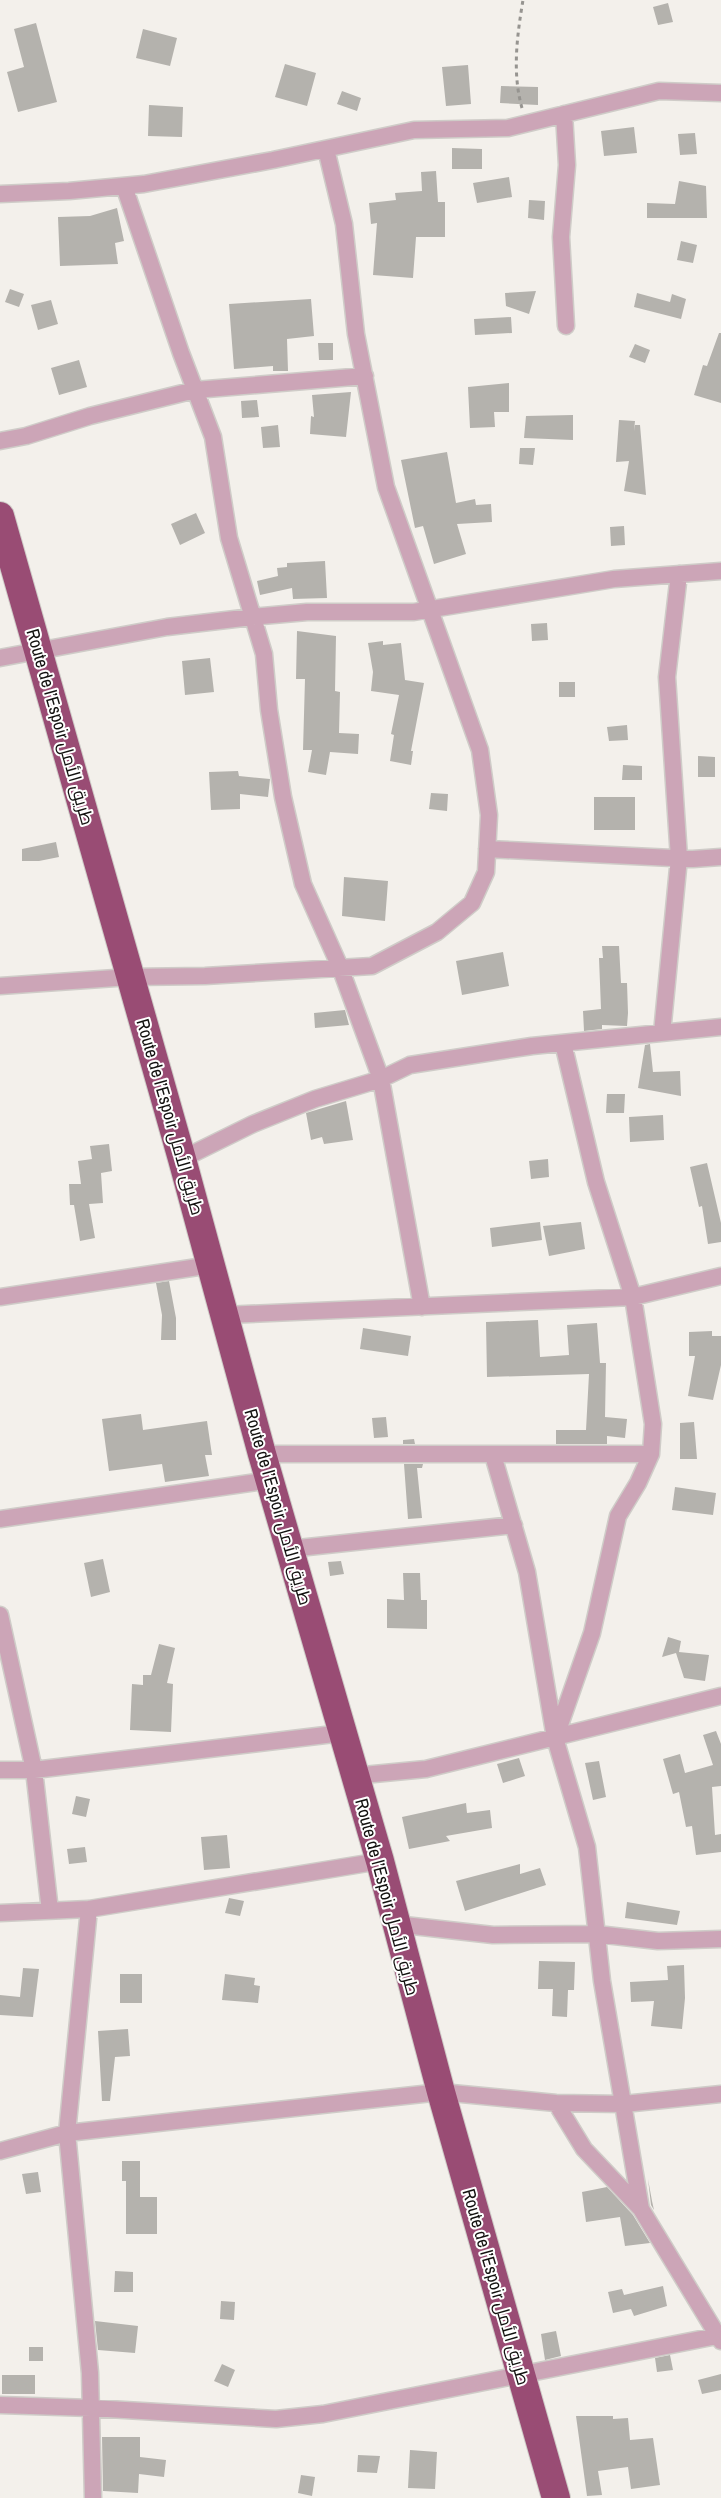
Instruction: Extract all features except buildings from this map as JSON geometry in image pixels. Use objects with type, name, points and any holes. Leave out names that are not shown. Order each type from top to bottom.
[{"type":"highway","name":"Route de l’Espoir طريق الأمل","points":[[0,516],[182,1159],[262,1454],[271,1480],[353,1776],[380,1862],[441,2092],[556,2498]]},
{"type":"street","points":[[0,194],[124,186],[326,149],[414,130],[508,128],[659,91],[721,93]]},
{"type":"street","points":[[564,114],[567,165],[561,237],[566,326]]},
{"type":"street","points":[[0,986],[130,977],[205,976],[372,966],[437,932],[472,903],[486,872],[489,815],[480,750],[448,665],[386,487],[356,334],[344,224],[326,149]]},
{"type":"street","points":[[124,186],[213,437],[229,538],[264,654],[269,710],[283,797],[303,884],[340,967],[381,1079],[422,1307]]},
{"type":"street","points":[[0,441],[26,436],[90,416],[195,390],[365,376]]},
{"type":"street","points":[[0,658],[166,628],[252,617],[308,612],[414,612],[614,579],[721,571]]},
{"type":"street","points":[[662,1032],[679,858],[667,677],[679,574]]},
{"type":"street","points":[[487,849],[679,858],[721,857]]},
{"type":"street","points":[[182,1159],[253,1124],[315,1099],[381,1079],[410,1065],[563,1043],[721,1026]]},
{"type":"street","points":[[555,1738],[592,1633],[618,1516],[638,1483],[651,1454],[653,1424],[633,1297],[596,1182],[563,1043]]},
{"type":"street","points":[[0,1297],[211,1265]]},
{"type":"street","points":[[225,1315],[633,1297],[721,1276]]},
{"type":"street","points":[[262,1454],[651,1454]]},
{"type":"street","points":[[494,1455],[528,1572],[555,1738],[586,1847],[602,1981],[641,2209]]},
{"type":"street","points":[[0,1519],[271,1480]]},
{"type":"street","points":[[289,1549],[514,1525]]},
{"type":"street","points":[[0,1615],[34,1770],[50,1911]]},
{"type":"street","points":[[353,1776],[426,1769],[721,1696]]},
{"type":"street","points":[[0,1770],[34,1770],[342,1733]]},
{"type":"street","points":[[0,1913],[89,1909],[380,1862]]},
{"type":"street","points":[[89,1909],[67,2133],[90,2373],[93,2498]]},
{"type":"street","points":[[395,1924],[493,1935],[597,1934],[658,1941],[721,1939]]},
{"type":"street","points":[[0,2151],[67,2133],[441,2092],[556,2103],[624,2104],[721,2094]]},
{"type":"street","points":[[0,2405],[91,2408],[276,2419],[322,2414],[720,2337],[641,2209],[584,2149],[556,2103]]},
{"type":"path","points":[[523,0],[517,33],[517,89],[527,123]]}]
